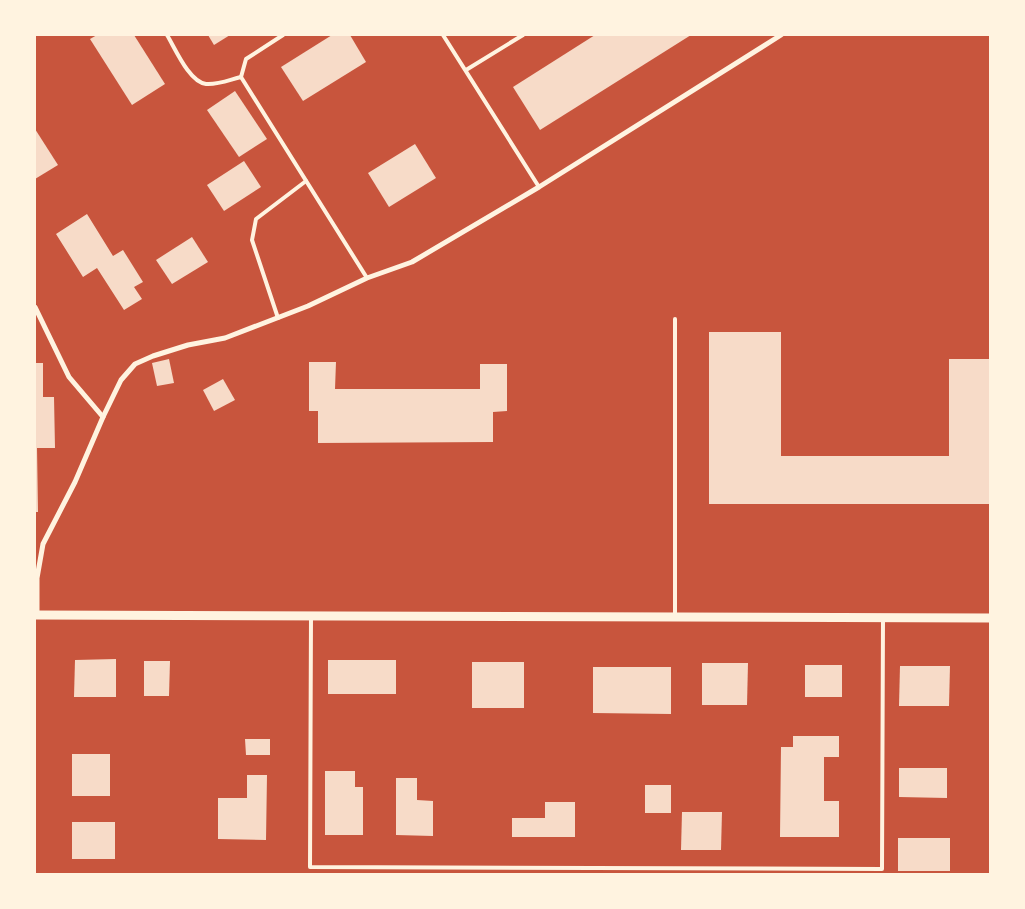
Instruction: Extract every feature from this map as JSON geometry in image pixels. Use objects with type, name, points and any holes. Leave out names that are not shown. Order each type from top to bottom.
[{"type":"street","points":[[781,35],[539,187],[412,262],[367,278],[308,306],[224,338],[188,345],[135,364],[121,380],[75,482],[43,544],[38,578],[36,615],[990,618]]},
{"type":"street","points":[[35,307],[69,377],[103,417]]},
{"type":"lane","points":[[167,35],[191,76],[203,84],[220,83],[241,77]]},
{"type":"lane","points":[[283,35],[246,59],[241,77],[367,278]]},
{"type":"lane","points":[[443,35],[539,187]]},
{"type":"lane","points":[[466,70],[522,35]]},
{"type":"lane","points":[[278,318],[252,240],[256,219],[306,181]]},
{"type":"lane","points":[[675,319],[675,618]]},
{"type":"lane","points":[[311,616],[310,866],[862,869],[882,869],[882,618]]},
{"type":"building","points":[[97,35],[134,35],[165,84],[132,105],[90,39]]},
{"type":"building","points":[[208,35],[230,35],[214,45]]},
{"type":"building","points":[[332,35],[350,35],[366,62],[303,101],[281,67]]},
{"type":"building","points":[[595,35],[691,35],[540,130],[513,87]]},
{"type":"building","points":[[235,91],[267,139],[239,157],[207,110]]},
{"type":"building","points":[[35,129],[58,165],[35,179]]},
{"type":"building","points":[[415,144],[436,178],[389,207],[368,173]]},
{"type":"building","points":[[244,161],[261,187],[224,211],[207,185]]},
{"type":"building","points":[[87,214],[113,256],[123,250],[143,282],[134,287],[142,299],[124,310],[97,268],[83,277],[56,234]]},
{"type":"building","points":[[192,237],[208,262],[172,284],[156,260]]},
{"type":"building","points":[[709,332],[781,332],[781,456],[949,456],[949,359],[990,359],[990,504],[709,504]]},
{"type":"building","points":[[169,359],[174,383],[157,386],[152,363]]},
{"type":"building","points":[[309,362],[336,362],[335,389],[480,389],[480,364],[507,364],[507,411],[493,412],[493,442],[318,443],[318,411],[309,411]]},
{"type":"building","points":[[35,363],[43,363],[43,397],[54,397],[55,448],[37,448],[38,512],[35,512]]},
{"type":"building","points":[[223,379],[235,400],[214,411],[203,390]]},
{"type":"building","points":[[116,659],[116,697],[74,697],[75,660]]},
{"type":"building","points":[[328,660],[396,660],[396,694],[328,694]]},
{"type":"building","points":[[144,661],[170,661],[169,696],[144,696]]},
{"type":"building","points":[[472,662],[524,662],[524,708],[472,708]]},
{"type":"building","points":[[702,663],[748,663],[747,705],[702,705]]},
{"type":"building","points":[[805,665],[842,665],[842,697],[805,697]]},
{"type":"building","points":[[900,666],[950,666],[949,706],[899,706]]},
{"type":"building","points":[[593,667],[671,667],[671,714],[593,713]]},
{"type":"building","points":[[793,736],[839,736],[839,757],[824,757],[824,801],[839,801],[839,837],[780,837],[781,747],[793,747]]},
{"type":"building","points":[[245,739],[270,739],[270,755],[246,755]]},
{"type":"building","points":[[72,754],[110,754],[110,796],[72,796]]},
{"type":"building","points":[[899,768],[947,768],[947,798],[899,797]]},
{"type":"building","points":[[325,771],[355,771],[355,787],[363,787],[363,835],[325,835]]},
{"type":"building","points":[[247,775],[267,775],[266,840],[218,839],[218,798],[247,798]]},
{"type":"building","points":[[396,778],[417,778],[417,800],[433,801],[433,836],[396,835]]},
{"type":"building","points":[[645,785],[671,785],[671,813],[645,813]]},
{"type":"building","points":[[545,802],[575,802],[575,837],[512,837],[512,818],[545,818]]},
{"type":"building","points":[[682,812],[722,812],[721,850],[681,850]]},
{"type":"building","points":[[72,822],[115,822],[115,859],[72,859]]},
{"type":"building","points":[[898,838],[950,838],[950,871],[898,871]]}]
